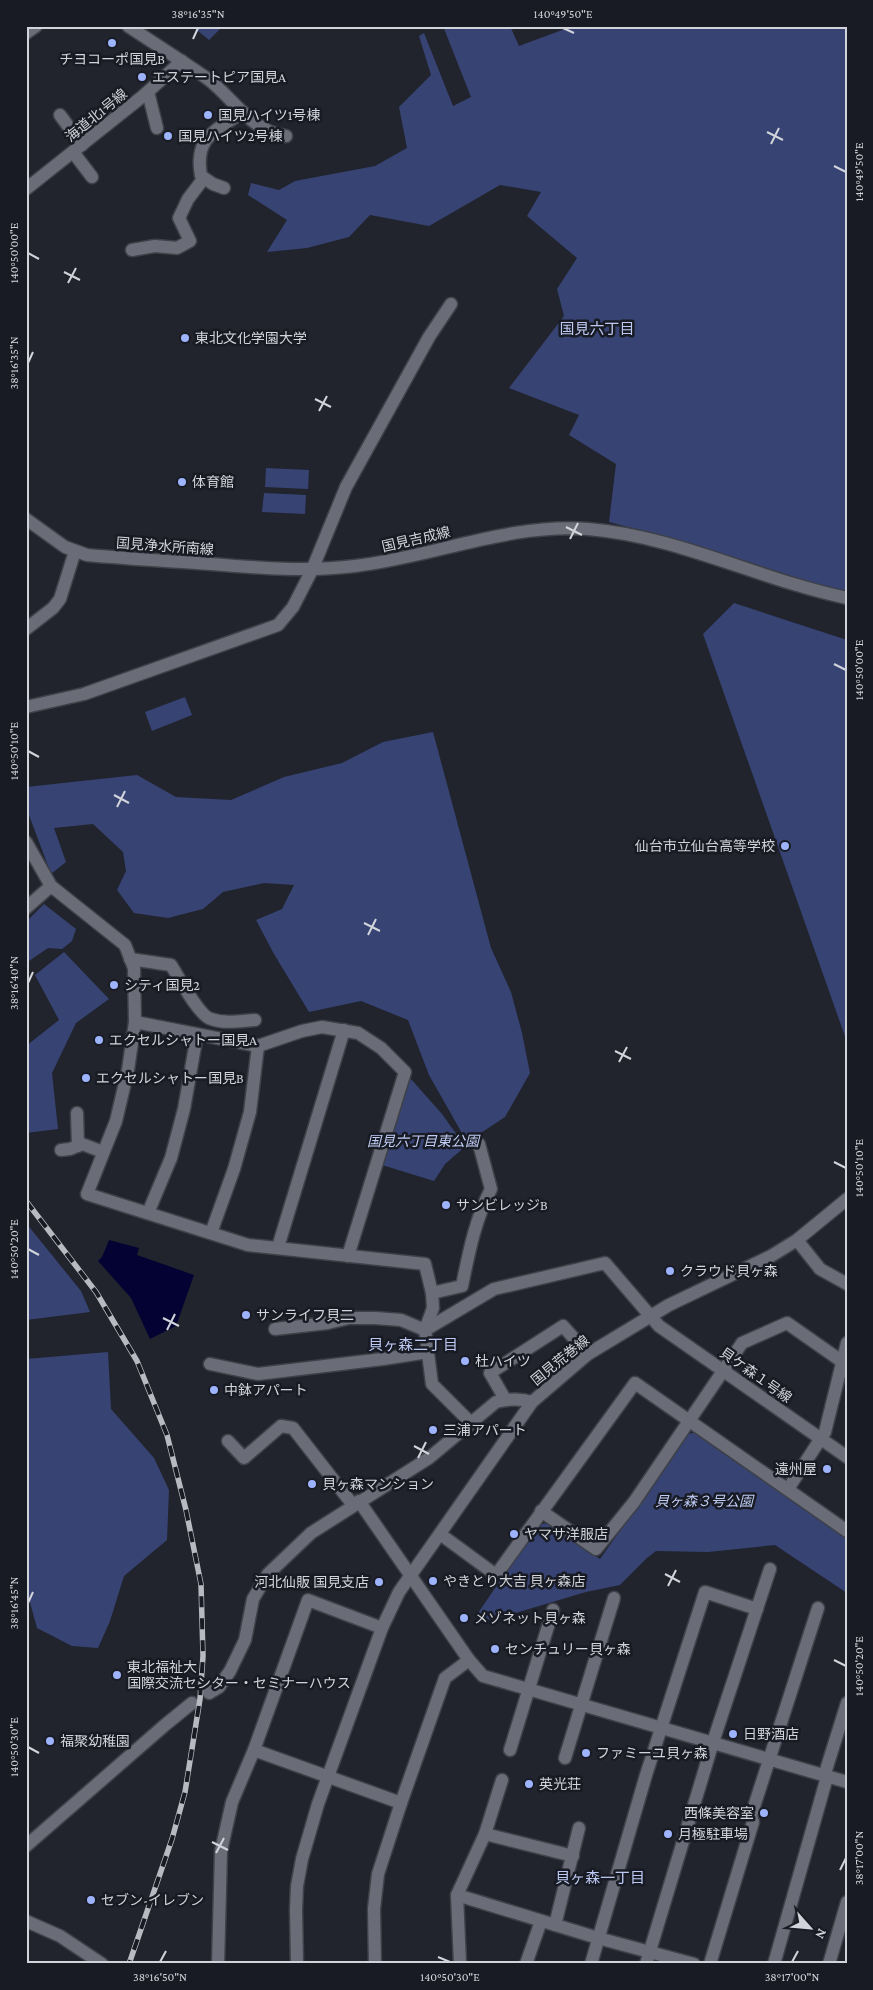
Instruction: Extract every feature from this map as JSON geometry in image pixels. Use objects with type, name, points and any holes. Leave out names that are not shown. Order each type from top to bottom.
[{"type":"street","points":[[26,33],[36,26]]},
{"type":"street","points":[[128,26],[210,81],[259,127],[275,134],[286,136]]},
{"type":"street","name":"海道北1号線","points":[[26,189],[148,92],[182,61]]},
{"type":"street","points":[[148,92],[157,128]]},
{"type":"street","points":[[224,188],[201,176],[199,166],[203,144],[207,137],[243,112]]},
{"type":"street","points":[[60,115],[92,177]]},
{"type":"street","points":[[132,250],[155,246],[177,248],[190,241],[179,218],[188,199],[204,178]]},
{"type":"street","points":[[26,708],[84,694],[278,624],[293,607],[312,570],[346,487],[424,346],[451,304]]},
{"type":"street","name":"国見浄水所南線","points":[[26,519],[51,539],[75,551],[100,556],[312,570]]},
{"type":"street","name":"国見吉成線","points":[[312,570],[412,558],[474,540],[539,530],[588,529],[639,537],[678,547],[769,578],[847,598]]},
{"type":"street","points":[[26,629],[53,608],[60,599],[75,551]]},
{"type":"street","points":[[26,842],[51,886],[125,945],[134,968],[135,1022],[128,1070],[116,1120],[87,1194],[248,1244],[425,1264],[432,1293],[433,1308],[425,1330],[432,1384],[470,1422]]},
{"type":"street","points":[[26,908],[51,886]]},
{"type":"street","points":[[130,959],[171,965],[200,1010],[208,1019],[226,1022],[254,1020]]},
{"type":"street","points":[[135,1022],[258,1046],[322,1026],[344,1030],[358,1033],[381,1048],[405,1072],[348,1256]]},
{"type":"street","points":[[278,1247],[344,1030]]},
{"type":"street","points":[[148,1213],[171,1158],[184,1109],[197,1035]]},
{"type":"street","points":[[211,1233],[234,1169],[250,1112],[258,1046]]},
{"type":"street","points":[[77,1113],[78,1146]]},
{"type":"street","points":[[60,1150],[70,1149],[82,1144],[103,1152]]},
{"type":"street","points":[[432,1293],[462,1286],[472,1235],[481,1209],[491,1189],[479,1144]]},
{"type":"street","name":"国見荒巻線","points":[[505,1399],[524,1399],[532,1402],[588,1354],[650,1316],[771,1256],[798,1240],[847,1199]]},
{"type":"street","points":[[798,1240],[820,1270],[847,1284]]},
{"type":"street","name":"貝ケ森１号線","points":[[425,1330],[494,1289],[605,1263],[659,1326],[847,1458]]},
{"type":"street","points":[[275,1330],[328,1323],[349,1318],[375,1318],[401,1320],[425,1330]]},
{"type":"street","points":[[541,1511],[596,1549],[634,1502],[742,1343],[787,1323],[844,1363]]},
{"type":"street","points":[[209,1693],[219,1687],[230,1671],[245,1640],[253,1600],[268,1574],[311,1533],[429,1458],[470,1422],[496,1402],[505,1399],[490,1373],[563,1326],[588,1354]]},
{"type":"street","points":[[788,1489],[822,1440],[844,1363],[847,1343]]},
{"type":"street","points":[[210,1364],[258,1374],[428,1352]]},
{"type":"street","points":[[440,1534],[496,1575],[635,1383],[847,1531]]},
{"type":"street","points":[[297,1964],[297,1886],[310,1831],[382,1628],[399,1592],[532,1402]]},
{"type":"street","points":[[228,1441],[244,1458],[280,1426],[293,1428],[356,1503],[469,1660],[483,1676],[847,1782]]},
{"type":"street","points":[[646,1964],[713,1742],[770,1569]]},
{"type":"street","points":[[591,1964],[661,1727],[705,1592],[757,1609]]},
{"type":"street","points":[[565,1758],[614,1598]]},
{"type":"street","points":[[218,1964],[221,1851],[232,1802],[254,1750],[308,1600],[382,1628]]},
{"type":"street","points":[[710,1964],[753,1822],[751,1816],[818,1608]]},
{"type":"street","points":[[510,1750],[553,1610]]},
{"type":"street","points":[[375,1964],[374,1909],[378,1874],[445,1678],[469,1660]]},
{"type":"street","points":[[26,1846],[192,1703]]},
{"type":"street","points":[[774,1964],[827,1777],[826,1770],[847,1704]]},
{"type":"street","points":[[254,1750],[401,1803]]},
{"type":"street","points":[[460,1964],[457,1895],[484,1834],[502,1780]]},
{"type":"street","points":[[555,1925],[579,1828]]},
{"type":"street","points":[[484,1834],[572,1856]]},
{"type":"street","points":[[457,1895],[598,1938],[694,1964]]},
{"type":"street","points":[[829,1964],[847,1902]]},
{"type":"street","points":[[526,1964],[541,1920]]},
{"type":"street","points":[[26,1921],[60,1936],[102,1964]]},
{"type":"green space","points":[[192,26],[223,26],[209,40]]},
{"type":"green space","points":[[443,26],[510,26],[519,46],[573,26],[847,26],[847,591],[828,588],[684,542],[609,522],[616,464],[569,435],[579,415],[509,388],[564,316],[557,289],[577,258],[527,216],[541,192],[500,185],[429,226],[370,215],[349,237],[307,248],[267,252],[287,220],[248,195],[251,183],[279,190],[295,181],[375,166],[407,148],[399,107],[431,75],[419,36],[424,33],[453,106],[471,97]]},
{"type":"green space","points":[[266,468],[309,470],[308,489],[265,487]]},
{"type":"green space","points":[[264,493],[306,495],[305,514],[262,512]]},
{"type":"green space","name":"仙台市立仙台高等学校","points":[[734,603],[847,640],[847,1042],[703,634]]},
{"type":"green space","points":[[185,697],[192,715],[152,731],[145,712]]},
{"type":"green space","points":[[433,732],[491,948],[511,992],[530,1073],[505,1117],[467,1142],[429,1075],[408,1020],[361,1001],[309,1012],[256,920],[282,909],[294,885],[264,883],[223,892],[203,909],[168,918],[134,913],[117,890],[126,871],[123,852],[93,824],[54,828],[66,862],[51,874],[26,807],[26,787],[137,775],[176,797],[231,800],[284,777],[342,763],[383,742]]},
{"type":"green space","points":[[44,904],[76,929],[72,941],[62,949],[48,948],[26,963],[26,922]]},
{"type":"green space","points":[[64,952],[109,999],[76,1023],[52,1073],[58,1129],[26,1133],[26,1046],[59,1020],[35,975]]},
{"type":"green space","name":"国見六丁目東公園","points":[[410,1078],[467,1145],[445,1164],[434,1181],[382,1165]]},
{"type":"green space","points":[[26,1223],[81,1291],[90,1312],[26,1320]]},
{"type":"green space","points":[[108,1352],[111,1409],[154,1458],[169,1490],[167,1540],[124,1576],[110,1621],[98,1648],[72,1646],[37,1628],[26,1588],[26,1359]]},
{"type":"green space","name":"貝ヶ森３号公園","points":[[697,1432],[847,1538],[847,1593],[775,1545],[708,1552],[656,1551],[620,1585],[586,1592],[495,1619],[482,1620],[476,1616],[538,1525],[547,1523],[600,1559],[688,1434]]},
{"type":"shaded area","points":[[109,1240],[139,1248],[137,1255],[194,1275],[176,1326],[150,1339],[131,1298],[98,1261],[102,1257]]},
{"type":"railway","points":[[26,1201],[96,1292],[137,1361],[167,1435],[186,1510],[201,1584],[203,1656],[200,1699],[185,1792],[172,1839],[129,1964]]},
{"type":"place","name":"チヨコーポ国見B","points":[[112,43]]},
{"type":"place","name":"エステートピア国見A","points":[[142,77]]},
{"type":"place","name":"国見ハイツ1号棟","points":[[208,115]]},
{"type":"place","name":"国見ハイツ2号棟","points":[[168,136]]},
{"type":"place","name":"東北文化学園大学","points":[[185,338]]},
{"type":"place","name":"体育館","points":[[182,482]]},
{"type":"place","name":"仙台市立仙台高等学校","points":[[785,846]]},
{"type":"place","name":"シティ国見2","points":[[114,985]]},
{"type":"place","name":"エクセルシャトー国見A","points":[[99,1040]]},
{"type":"place","name":"エクセルシャトー国見B","points":[[86,1078]]},
{"type":"place","name":"サンビレッジB","points":[[446,1205]]},
{"type":"place","name":"クラウド貝ヶ森","points":[[670,1271]]},
{"type":"place","name":"サンライフ貝二","points":[[246,1315]]},
{"type":"place","name":"杜ハイツ","points":[[465,1361]]},
{"type":"place","name":"中鉢アパート","points":[[214,1390]]},
{"type":"place","name":"三浦アパート","points":[[433,1430]]},
{"type":"place","name":"遠州屋","points":[[827,1469]]},
{"type":"place","name":"貝ヶ森マンション","points":[[312,1484]]},
{"type":"place","name":"ヤマサ洋服店","points":[[514,1534]]},
{"type":"place","name":"やきとり大吉 貝ヶ森店","points":[[433,1581]]},
{"type":"place","name":"河北仙販 国見支店","points":[[379,1582]]},
{"type":"place","name":"メゾネット貝ヶ森","points":[[464,1618]]},
{"type":"place","name":"センチュリー貝ヶ森","points":[[495,1649]]},
{"type":"place","name":"東北福祉大 国際交流センター・セミナーハウス","points":[[117,1675]]},
{"type":"place","name":"日野酒店","points":[[733,1734]]},
{"type":"place","name":"福聚幼稚園","points":[[50,1741]]},
{"type":"place","name":"ファミーユ貝ヶ森","points":[[586,1753]]},
{"type":"place","name":"英光荘","points":[[529,1784]]},
{"type":"place","name":"西條美容室","points":[[764,1813]]},
{"type":"place","name":"月極駐車場","points":[[668,1834]]},
{"type":"place","name":"セブン-イレブン","points":[[91,1900]]},
{"type":"district","name":"国見六丁目","points":[[597,329]]},
{"type":"district","name":"貝ヶ森二丁目","points":[[413,1345]]},
{"type":"district","name":"貝ヶ森一丁目","points":[[600,1878]]}]
